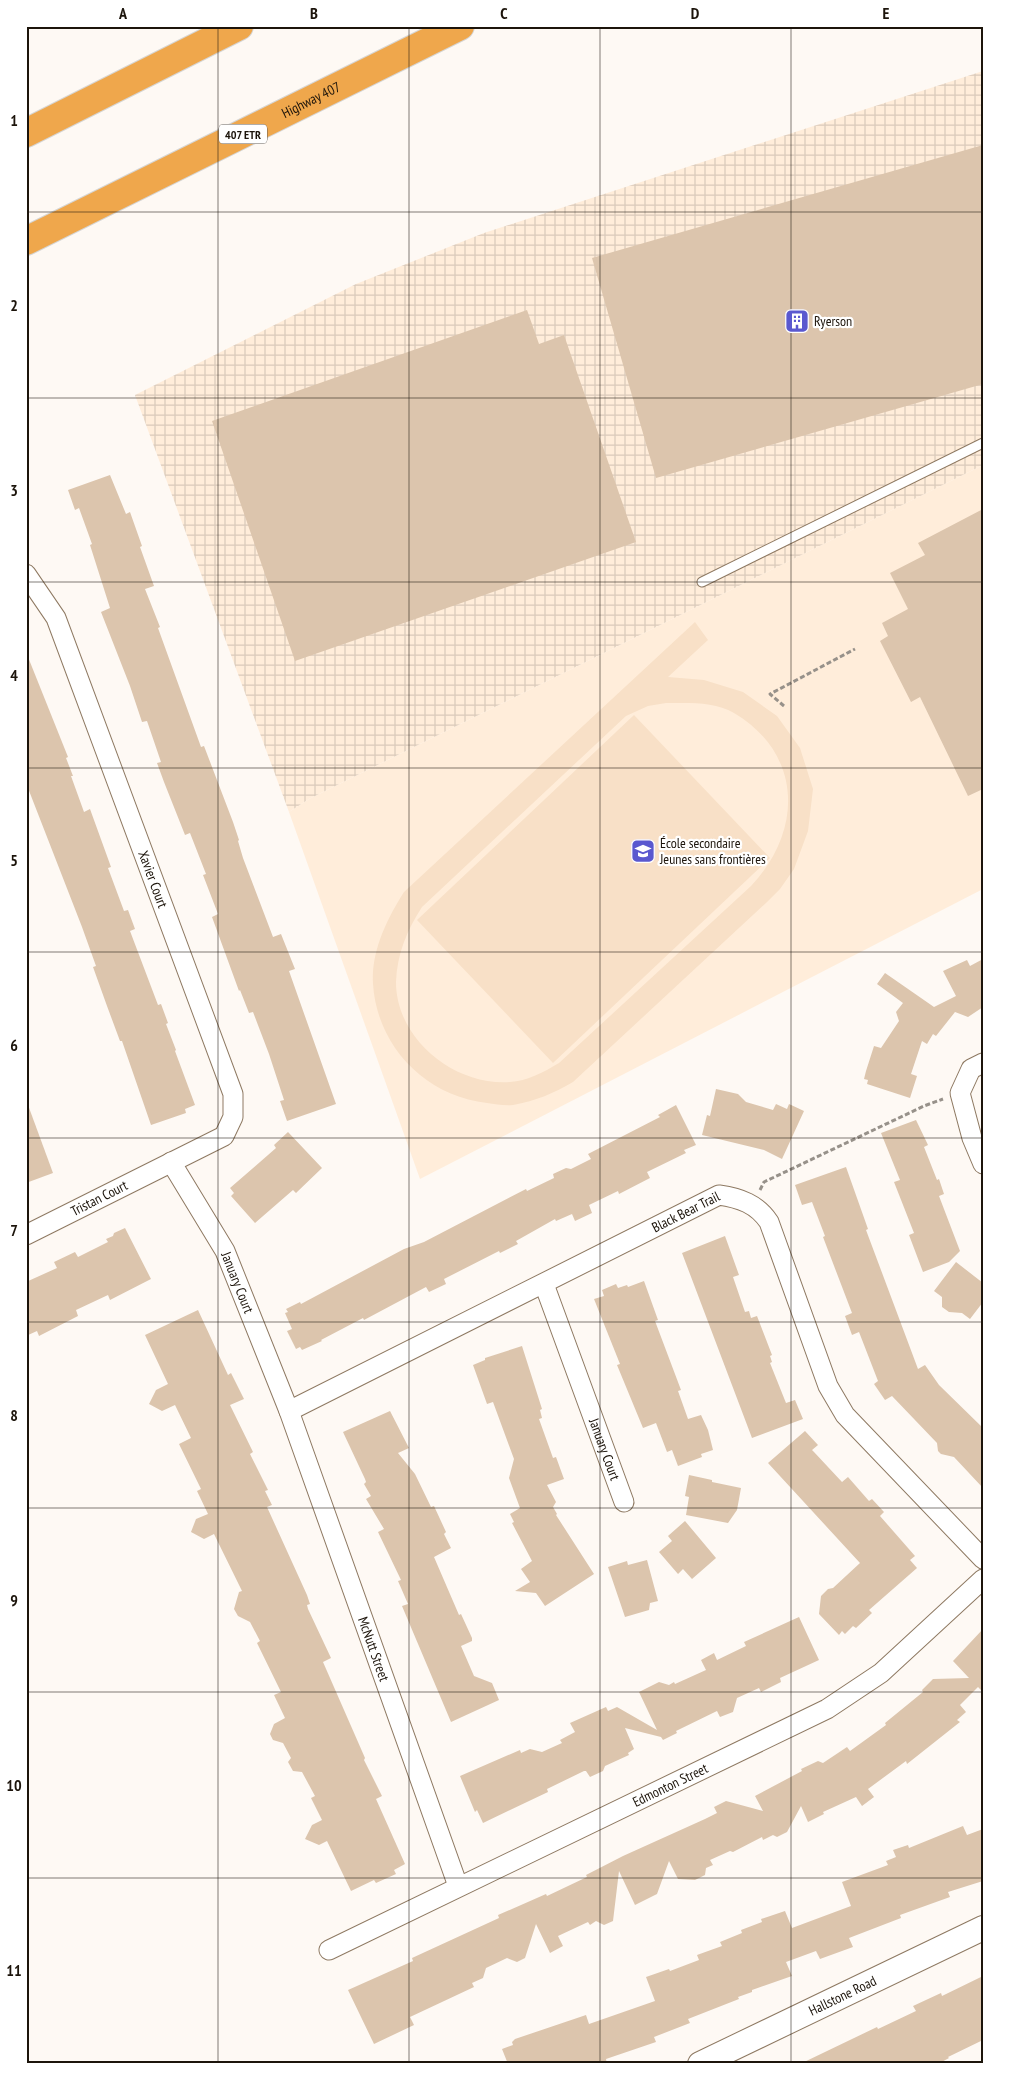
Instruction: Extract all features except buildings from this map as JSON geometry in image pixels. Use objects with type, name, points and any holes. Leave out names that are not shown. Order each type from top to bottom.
[{"type":"highway","points":[[26,133],[238,26]]},
{"type":"highway","name":"Highway 407","points":[[26,242],[460,26]]},
{"type":"street","name":"Xavier Court","points":[[26,574],[56,618],[233,1094],[233,1118],[224,1136],[171,1162]]},
{"type":"street","points":[[983,1063],[971,1069],[960,1093],[972,1138],[983,1164]]},
{"type":"street","name":"Tristan Court","points":[[26,1235],[171,1162]]},
{"type":"street","name":"January Court","points":[[171,1162],[225,1251],[288,1411]]},
{"type":"street","name":"Black Bear Trail","points":[[288,1411],[720,1195],[738,1198],[763,1212],[769,1222],[828,1386],[845,1414],[983,1559]]},
{"type":"street","name":"January Court","points":[[544,1284],[624,1502]]},
{"type":"street","name":"McNutt Street","points":[[288,1411],[458,1886]]},
{"type":"street","name":"Edmonton Street","points":[[329,1950],[827,1709],[881,1672],[983,1579]]},
{"type":"street","name":"Hallstone Road","points":[[700,2064],[983,1928]]},
{"type":"lane","points":[[702,582],[983,443]]},
{"type":"path","points":[[784,706],[770,694],[855,649]]},
{"type":"path","points":[[753,1205],[764,1182],[924,1106],[960,1093]]},
{"type":"shaded area","points":[[983,71],[983,465],[309,799],[289,812],[135,395],[356,284],[484,233]]},
{"type":"shaded area","name":"École secondaire Jeunes sans frontières","points":[[983,465],[983,889],[420,1179],[289,812],[309,799]]},
{"type":"shaded area","points":[[695,622],[708,640],[668,677],[704,680],[743,692],[777,716],[800,748],[813,789],[808,831],[794,869],[780,889],[573,1082],[559,1090],[529,1101],[513,1105],[487,1103],[464,1098],[444,1090],[425,1079],[408,1064],[394,1047],[384,1028],[377,1007],[373,972],[381,936],[404,892]],"holes":[[[666,703],[701,704],[726,709],[757,730],[773,750],[783,771],[788,794],[787,818],[780,842],[768,864],[751,886],[559,1063],[529,1078],[510,1082],[489,1081],[469,1076],[449,1067],[432,1055],[417,1040],[406,1022],[399,1003],[396,982],[398,962],[407,933],[422,907],[626,716],[648,706]]]},
{"type":"shaded area","points":[[634,715],[770,858],[553,1063],[417,920]]},
{"type":"place","name":"Ryerson","points":[[797,321]]},
{"type":"place","name":"École secondaire Jeunes sans frontières","points":[[643,851]]}]
